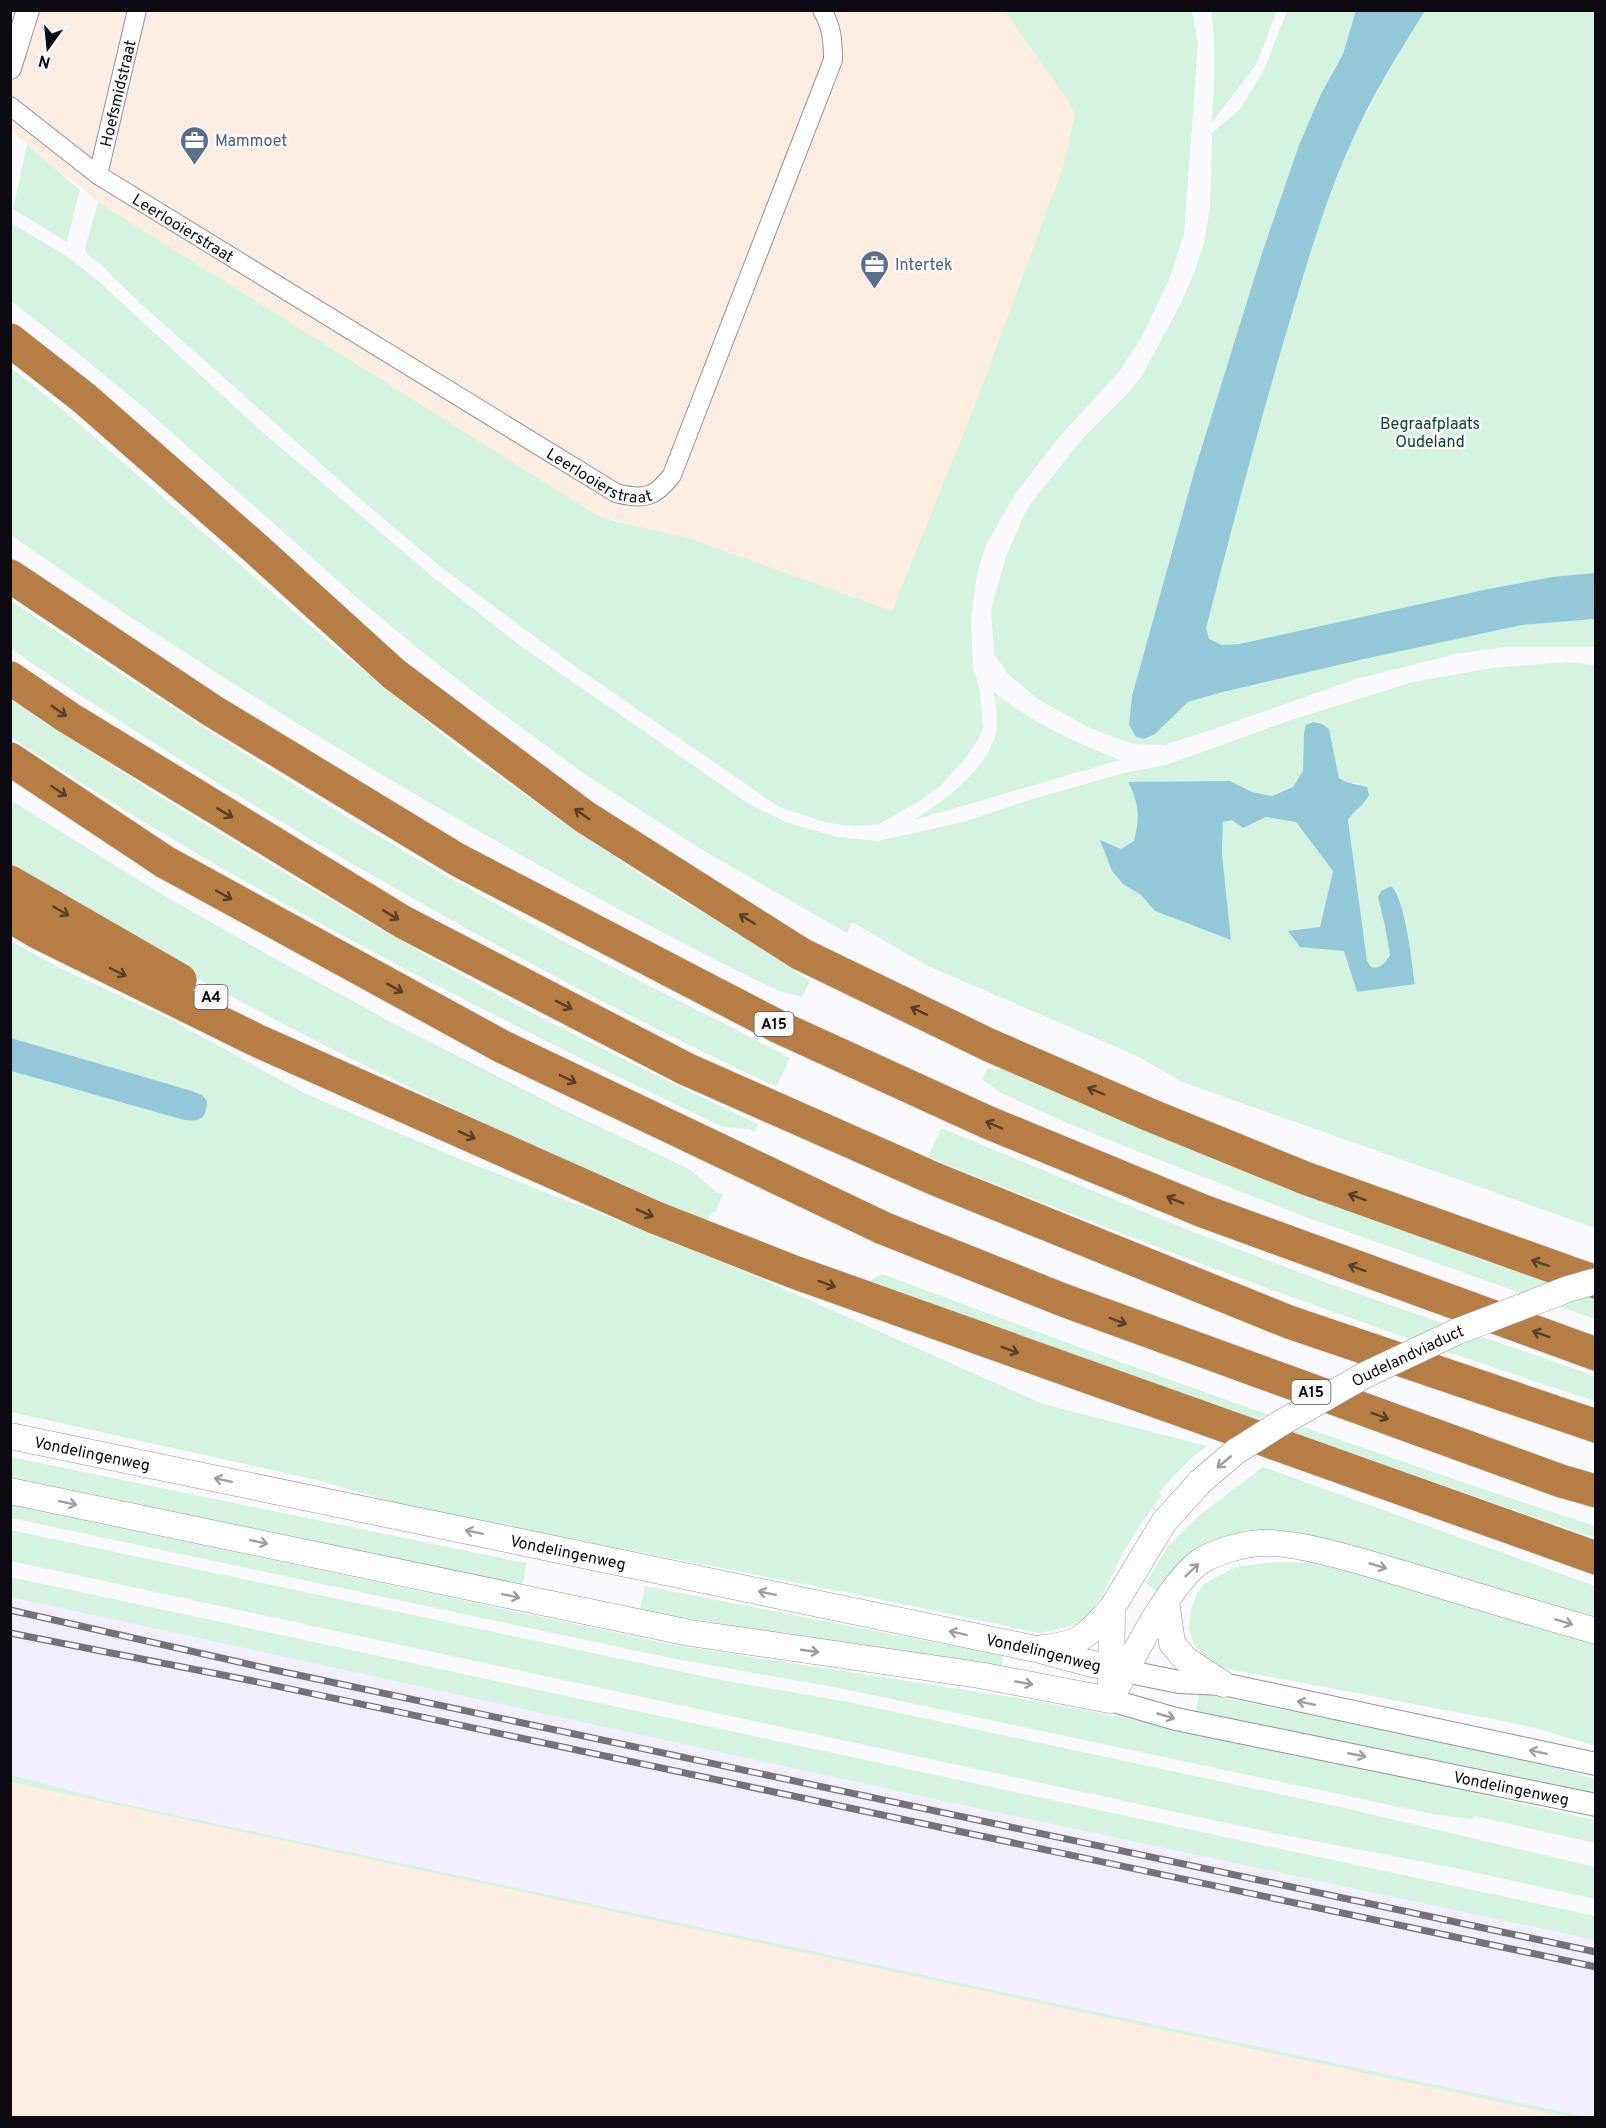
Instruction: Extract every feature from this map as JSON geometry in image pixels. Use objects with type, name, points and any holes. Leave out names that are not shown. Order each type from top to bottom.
[{"type":"highway","points":[[10,340],[84,398],[253,546],[394,674],[585,817],[801,954],[989,1045],[1150,1115],[1305,1178],[1596,1282]]},
{"type":"highway","name":"A15","points":[[10,576],[211,710],[458,860],[779,1027],[987,1122],[1203,1211],[1596,1354]]},
{"type":"highway","points":[[10,678],[69,718],[403,922],[686,1069],[935,1179],[1289,1322],[1596,1426]]},
{"type":"highway","name":"A15","points":[[10,759],[165,862],[503,1047],[883,1228],[1074,1305],[1561,1481],[1596,1491]]},
{"type":"highway","name":"A4","points":[[10,882],[413,1111]]},
{"type":"highway","points":[[10,916],[39,933],[246,1035],[654,1217],[794,1272],[1596,1558]]},
{"type":"main road","name":"Oudelandviaduct","points":[[1036,1649],[1067,1646],[1078,1641],[1112,1608],[1164,1522],[1200,1482],[1235,1452],[1365,1375],[1456,1332],[1568,1289],[1596,1282]]},
{"type":"main road","name":"Vondelingenweg","points":[[10,1436],[1036,1649],[1118,1670],[1176,1585],[1203,1560],[1233,1549],[1260,1544],[1297,1547],[1364,1562],[1596,1631]]},
{"type":"main road","name":"Vondelingenweg","points":[[10,1491],[690,1633],[979,1675],[1110,1700]]},
{"type":"main road","points":[[1166,1601],[1172,1643],[1185,1659],[1223,1684]]},
{"type":"main road","points":[[1110,1700],[1118,1670],[1112,1608]]},
{"type":"street","points":[[10,68],[28,10]]},
{"type":"street","name":"Hoefsmidstraat","points":[[98,175],[137,10]]},
{"type":"street","name":"Leerlooierstraat","points":[[10,106],[98,175],[616,493],[643,497],[661,490],[672,475],[833,60],[830,23],[822,10]]},
{"type":"street","name":"Vondelingenweg","points":[[1118,1670],[1179,1682],[1223,1684],[1596,1764]]},
{"type":"street","name":"Vondelingenweg","points":[[1110,1700],[1176,1719],[1596,1805]]},
{"type":"shaded area","points":[[10,11],[1011,11],[1083,109],[1049,230],[893,615],[639,527],[597,515],[117,215],[51,166],[11,130]]},
{"type":"shaded area","points":[[11,1584],[1595,1922],[1595,2117],[1051,2003],[11,1779]]},
{"type":"shaded area","points":[[11,1779],[1051,2003],[1587,2117],[11,2118]]},
{"type":"green space","points":[[1005,11],[1192,11],[1198,43],[1184,235],[1169,280],[1140,340],[1118,373],[1060,436],[1015,494],[986,545],[977,574],[971,620],[973,667],[980,690],[983,728],[978,740],[964,760],[939,787],[879,824],[855,826],[827,823],[779,807],[573,665],[442,568],[365,503],[141,304],[87,254],[85,248],[98,202],[597,515],[691,539],[892,611],[977,400],[1062,170],[1075,116],[1071,105]]},
{"type":"green space","points":[[1211,11],[1277,11],[1256,65],[1212,122],[1214,52]]},
{"type":"green space","points":[[1287,11],[1356,11],[1343,54],[1321,95],[1299,145],[1263,250],[1195,469],[1132,696],[1129,725],[1136,737],[1144,739],[1155,734],[1188,702],[1364,659],[1522,625],[1595,619],[1595,647],[1504,647],[1456,654],[1356,679],[1164,745],[1134,744],[1092,729],[1039,700],[1008,674],[994,654],[991,610],[1006,556],[1028,507],[1084,437],[1130,391],[1143,374],[1179,307],[1204,243],[1210,207],[1212,133],[1240,109],[1264,70]]},
{"type":"green space","name":"Begraafplaats Oudeland","points":[[1425,11],[1595,11],[1595,573],[1552,577],[1488,589],[1239,644],[1222,645],[1209,639],[1205,628],[1262,415],[1321,218],[1348,148],[1399,52]]},
{"type":"green space","points":[[27,145],[80,190],[67,242],[13,209]]},
{"type":"green space","points":[[11,223],[68,257],[97,280],[260,430],[433,577],[518,644],[749,804],[786,822],[837,837],[878,841],[963,822],[1124,773],[1166,765],[1291,720],[1413,682],[1492,668],[1567,662],[1595,665],[1595,1228],[1182,1082],[1137,1056],[928,966],[852,922],[847,933],[699,848],[583,773],[416,647],[355,596],[142,406],[11,301]],"holes":[[[1329,729],[1339,778],[1346,782],[1360,784],[1367,801],[1354,810],[1348,820],[1367,961],[1371,967],[1377,967],[1384,963],[1390,955],[1378,897],[1396,890],[1403,912],[1415,983],[1357,992],[1344,951],[1320,927],[1333,871],[1296,822],[1266,817],[1243,828],[1232,820],[1223,822],[1222,853],[1231,940],[1155,911],[1141,895],[1123,884],[1101,841],[1121,849],[1135,841],[1138,811],[1128,783],[1230,781],[1252,792],[1272,796],[1293,787],[1303,771],[1304,733]]]},
{"type":"green space","points":[[10,367],[55,403],[330,643],[468,755],[644,877],[771,954],[810,981],[802,997],[779,991],[654,928],[395,782],[283,715],[173,645],[11,535]]},
{"type":"green space","points":[[10,600],[141,687],[407,853],[574,947],[790,1058],[776,1087],[578,989],[481,937],[290,827],[103,710],[11,649]]},
{"type":"green space","points":[[993,691],[1023,713],[1054,730],[1120,760],[914,820],[969,778],[990,750],[997,718]]},
{"type":"green space","points":[[10,699],[111,765],[315,891],[460,974],[545,1019],[758,1124],[755,1132],[749,1129],[723,1127],[540,1038],[360,945],[183,845],[11,737]]},
{"type":"green space","points":[[10,800],[163,895],[391,1022],[562,1109],[691,1170],[716,1192],[723,1194],[715,1213],[712,1212],[708,1221],[477,1119],[363,1065],[220,991],[130,939],[11,868]]},
{"type":"green space","points":[[10,941],[62,969],[168,1018],[304,1093],[462,1160],[705,1254],[1043,1404],[1207,1446],[1191,1458],[1159,1492],[1162,1496],[1132,1538],[1098,1602],[1091,1610],[1074,1624],[1039,1633],[845,1592],[416,1509],[317,1480],[11,1412],[11,1071],[184,1120],[202,1095],[11,1038]]},
{"type":"green space","points":[[988,1068],[993,1070],[1001,1068],[1077,1101],[1595,1298],[1595,1319],[1303,1216],[1067,1123],[1001,1093],[982,1079]]},
{"type":"green space","points":[[941,1128],[1183,1228],[1330,1284],[1595,1376],[1595,1401],[1427,1345],[1259,1285],[928,1157]]},
{"type":"green space","points":[[882,1274],[1237,1404],[1595,1526],[1595,1538],[868,1282]]},
{"type":"green space","points":[[11,1457],[526,1563],[524,1579],[521,1585],[11,1477]]},
{"type":"green space","points":[[1263,1467],[1595,1586],[1595,1624],[1283,1536],[1157,1592],[1146,1583],[1168,1546],[1201,1514]]},
{"type":"green space","points":[[11,1505],[674,1645],[1031,1700],[1370,1765],[1479,1791],[1478,1794],[1595,1820],[1595,1843],[1474,1816],[1473,1819],[1437,1815],[849,1690],[671,1658],[11,1518]]},
{"type":"green space","points":[[11,1530],[721,1680],[848,1702],[1340,1807],[1595,1867],[1595,1899],[1455,1868],[1273,1833],[11,1561]]},
{"type":"green space","points":[[1273,1562],[1307,1562],[1428,1589],[1595,1638],[1595,1746],[1503,1721],[1213,1666],[1194,1645],[1189,1628],[1191,1609],[1197,1594],[1205,1583],[1236,1567]]},
{"type":"green space","points":[[10,1577],[1595,1916],[1595,1940],[944,1801],[11,1597]]},
{"type":"green space","points":[[645,1586],[1004,1656],[1001,1667],[640,1610]]},
{"type":"green space","points":[[1199,1693],[1551,1766],[1595,1779],[1595,1795],[1195,1715]]},
{"type":"green space","points":[[10,1775],[115,1802],[1587,2117],[1569,2117],[11,1782]]},
{"type":"water","points":[[1356,10],[1425,11],[1374,96],[1339,170],[1324,212],[1247,472],[1206,628],[1209,639],[1222,645],[1239,644],[1488,589],[1552,577],[1595,573],[1595,619],[1522,625],[1219,693],[1188,702],[1155,734],[1144,739],[1136,737],[1129,725],[1132,696],[1195,469],[1263,250],[1299,145],[1321,94],[1343,54]]},
{"type":"water","points":[[1313,722],[1329,729],[1339,778],[1367,787],[1369,795],[1348,820],[1367,961],[1371,967],[1377,967],[1384,963],[1390,955],[1378,897],[1381,891],[1391,886],[1396,893],[1404,917],[1415,984],[1357,992],[1344,951],[1300,947],[1288,931],[1320,927],[1333,871],[1296,822],[1266,817],[1243,828],[1232,820],[1223,822],[1222,853],[1231,940],[1155,911],[1141,895],[1123,884],[1112,871],[1100,840],[1121,849],[1134,841],[1137,811],[1128,782],[1230,781],[1252,792],[1272,796],[1293,787],[1303,771],[1304,733],[1306,725]]},
{"type":"water","points":[[11,1038],[192,1091],[202,1095],[207,1101],[206,1111],[202,1118],[184,1120],[11,1071]]},
{"type":"railway","points":[[10,1610],[265,1668],[1596,1952]]},
{"type":"railway","points":[[10,1633],[253,1681],[1596,1967]]},
{"type":"place","name":"Mammoet","points":[[194,166]]},
{"type":"place","name":"Intertek","points":[[874,290]]}]
